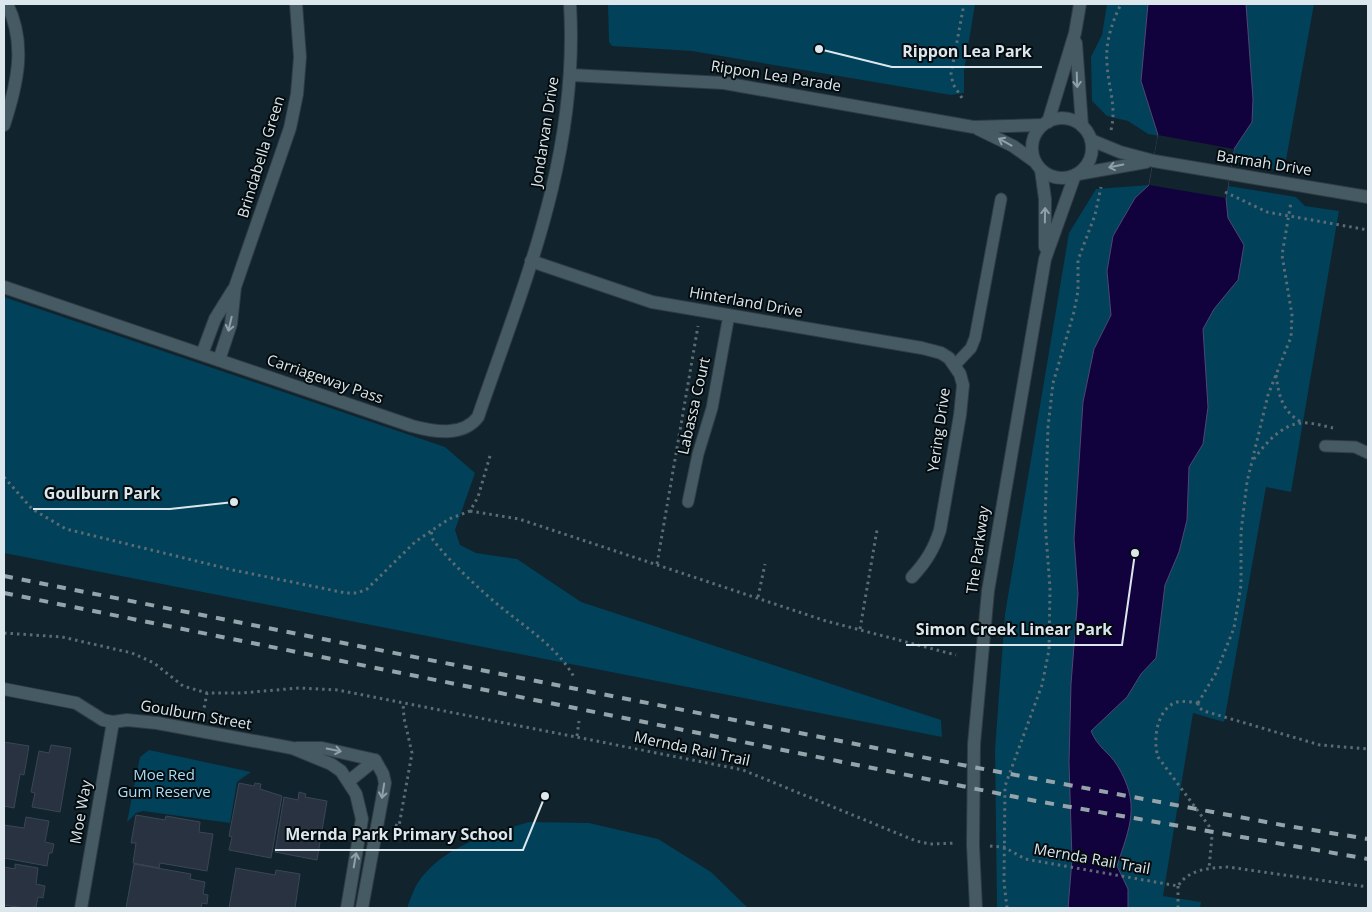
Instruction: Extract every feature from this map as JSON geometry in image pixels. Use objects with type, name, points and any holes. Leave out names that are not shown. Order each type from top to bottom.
[{"type":"street","points":[[4,125],[15,92],[19,69],[16,25],[8,4]]},
{"type":"street","name":"Brindabella Green","points":[[219,360],[231,324],[235,287],[290,128],[298,94],[300,57],[296,4]]},
{"type":"street","name":"Jondarvan Drive","points":[[531,261],[543,226],[559,164],[571,75],[570,4]]},
{"type":"street","points":[[1075,33],[1082,126],[1091,140],[1090,159],[1076,175],[1057,178],[1038,166],[1032,141],[1045,123],[1075,33],[1080,4]]},
{"type":"street","name":"Rippon Lea Parade","points":[[571,75],[724,82],[973,127],[1045,123]]},
{"type":"street","points":[[1045,123],[1065,118],[1082,126]]},
{"type":"street","name":"Rippon Lea Parade","points":[[973,127],[1013,146],[1038,166]]},
{"type":"street","name":"Barmah Drive","points":[[1091,140],[1107,147],[1154,160],[1368,197]]},
{"type":"street","name":"Barmah Drive","points":[[1076,175],[1154,160]]},
{"type":"street","name":"The Parkway","points":[[976,908],[973,844],[974,744],[988,590],[1045,259],[1046,199],[1038,166]]},
{"type":"street","name":"The Parkway","points":[[1045,259],[1076,175]]},
{"type":"street","name":"Hinterland Drive","points":[[531,261],[652,302],[922,348],[940,353],[955,364]]},
{"type":"street","name":"Carriageway Pass","points":[[4,287],[426,430],[461,430],[473,424],[478,417],[531,261]]},
{"type":"street","name":"Brindabella Green","points":[[202,354],[215,319],[235,287]]},
{"type":"street","name":"Yering Drive","points":[[912,577],[926,563],[935,547],[940,530],[962,401],[963,385],[955,364]]},
{"type":"street","name":"Goulburn Street","points":[[4,688],[76,703],[104,720],[113,722],[127,720],[157,722],[292,748],[331,764],[341,771],[349,782],[362,810],[362,820],[347,908]]},
{"type":"street","name":"Moe Way","points":[[81,908],[113,722]]},
{"type":"street","points":[[292,748],[322,748],[375,760],[383,774],[385,783],[362,908]]},
{"type":"street","points":[[349,782],[375,760]]},
{"type":"lane","points":[[955,364],[971,348],[976,338],[1001,199]]},
{"type":"lane","name":"Labassa Court","points":[[688,502],[698,454],[712,408],[729,315]]},
{"type":"lane","points":[[1325,446],[1355,447],[1368,453]]},
{"type":"path","points":[[962,98],[953,84],[951,74],[964,4]]},
{"type":"path","points":[[1107,147],[1114,114],[1107,64],[1107,48],[1110,32],[1121,4]]},
{"type":"path","points":[[1007,908],[1004,882],[1005,786],[1042,686],[1048,659],[1050,606],[1045,522],[1048,427],[1053,383],[1069,334],[1078,291],[1078,260],[1095,215],[1103,169]]},
{"type":"path","points":[[1294,185],[1282,255],[1293,327],[1291,337],[1276,373],[1252,462],[1243,512],[1241,585],[1238,611],[1227,651],[1198,703],[1198,707],[1204,711],[1320,745],[1368,749]]},
{"type":"path","points":[[1227,193],[1267,212],[1368,230]]},
{"type":"path","points":[[657,564],[701,310]]},
{"type":"path","points":[[1276,373],[1282,402],[1293,418],[1302,422],[1338,428]]},
{"type":"path","points":[[1252,462],[1271,438],[1302,422]]},
{"type":"path","points":[[470,511],[478,497],[490,456]]},
{"type":"path","points":[[4,477],[32,509],[66,529],[233,570],[346,594],[357,593],[366,589],[414,542],[449,519],[470,511],[519,519],[826,621],[956,655]]},
{"type":"path","points":[[860,630],[877,530]]},
{"type":"path","points":[[431,531],[433,540],[440,549],[501,607],[539,636],[568,667],[574,677]]},
{"type":"path","points":[[758,597],[765,564]]},
{"type":"path","name":"Mernda Rail Trail","points":[[4,633],[54,636],[132,653],[154,663],[183,686],[207,692],[316,688],[357,692],[743,770],[916,841],[930,844],[973,844],[1004,847],[1025,859],[1178,886]]},
{"type":"path","points":[[378,822],[399,826],[412,753],[404,718],[403,702]]},
{"type":"path","points":[[1198,703],[1175,702],[1168,708],[1156,731],[1155,749],[1158,757],[1209,826],[1212,836],[1208,868]]},
{"type":"path","points":[[577,736],[579,721]]},
{"type":"path","points":[[1178,908],[1178,886],[1188,876],[1208,868],[1242,869],[1368,888]]},
{"type":"green space","points":[[608,4],[975,4],[964,71],[964,93],[951,95],[692,51],[612,46],[609,42]]},
{"type":"green space","points":[[1107,4],[1314,4],[1284,171],[1232,162],[1234,149],[1148,134],[1128,121],[1107,116],[1092,101],[1091,57],[1102,35]]},
{"type":"green space","points":[[1149,185],[1226,197],[1228,186],[1296,197],[1305,206],[1339,211],[1291,492],[1266,487],[1224,722],[1193,713],[1163,896],[1201,902],[1200,908],[997,908],[995,749],[1005,614],[1069,233],[1096,189]]},
{"type":"green space","points":[[4,297],[445,447],[475,473],[455,530],[460,545],[476,553],[517,559],[581,602],[941,720],[942,737],[4,553]]},
{"type":"green space","name":"Moe Red Gum Reserve","points":[[149,750],[251,772],[237,782],[230,823],[143,811],[136,813],[127,822],[140,757]]},
{"type":"green space","points":[[529,822],[589,823],[658,839],[711,872],[748,908],[407,908],[417,884],[439,860],[467,843]]},
{"type":"shaded area","points":[[1148,4],[1246,4],[1253,99],[1252,122],[1234,149],[1226,198],[1228,218],[1244,245],[1238,280],[1214,309],[1203,329],[1208,407],[1203,444],[1189,467],[1187,520],[1179,552],[1165,585],[1156,658],[1141,674],[1127,697],[1091,731],[1097,742],[1117,765],[1129,792],[1131,815],[1126,839],[1117,866],[1128,889],[1128,908],[1068,908],[1072,860],[1069,762],[1071,684],[1078,594],[1074,539],[1083,402],[1094,349],[1111,315],[1107,271],[1113,236],[1135,198],[1149,185],[1157,142],[1158,135],[1141,81]]},
{"type":"pier","points":[[1158,135],[1234,149],[1226,198],[1149,185]]},
{"type":"building","points":[[4,742],[29,746],[24,775],[20,774],[14,808],[4,806]]},
{"type":"building","points":[[51,745],[71,748],[60,812],[32,807],[35,793],[31,792],[39,751],[49,753]]},
{"type":"building","points":[[239,783],[254,786],[255,783],[261,784],[260,789],[282,796],[271,858],[229,850],[232,837],[229,836]]},
{"type":"building","points":[[299,792],[306,794],[305,797],[327,801],[317,860],[275,852],[284,797],[298,800]]},
{"type":"building","points":[[136,815],[165,820],[166,816],[200,822],[199,832],[213,834],[207,871],[160,863],[159,868],[133,863],[136,843],[131,843]]},
{"type":"building","points":[[26,817],[49,821],[45,842],[54,844],[52,853],[49,853],[47,866],[4,858],[4,825],[24,828]]},
{"type":"building","points":[[15,864],[38,868],[36,884],[45,886],[43,898],[38,897],[36,907],[24,908],[4,905],[4,867],[15,869]]},
{"type":"building","points":[[134,864],[191,874],[190,879],[205,882],[203,894],[208,895],[207,904],[202,903],[201,908],[126,908]]},
{"type":"building","points":[[236,868],[275,875],[276,870],[300,874],[295,908],[229,908]]},
{"type":"railway","points":[[4,576],[957,764],[1282,825],[1368,839]]},
{"type":"railway","points":[[4,593],[1036,801],[1368,859]]},
{"type":"place","name":"Rippon Lea Park","points":[[819,49]]},
{"type":"place","name":"Goulburn Park","points":[[234,502]]},
{"type":"place","name":"Simon Creek Linear Park","points":[[1135,553]]},
{"type":"place","name":"Mernda Park Primary School","points":[[545,796]]}]
